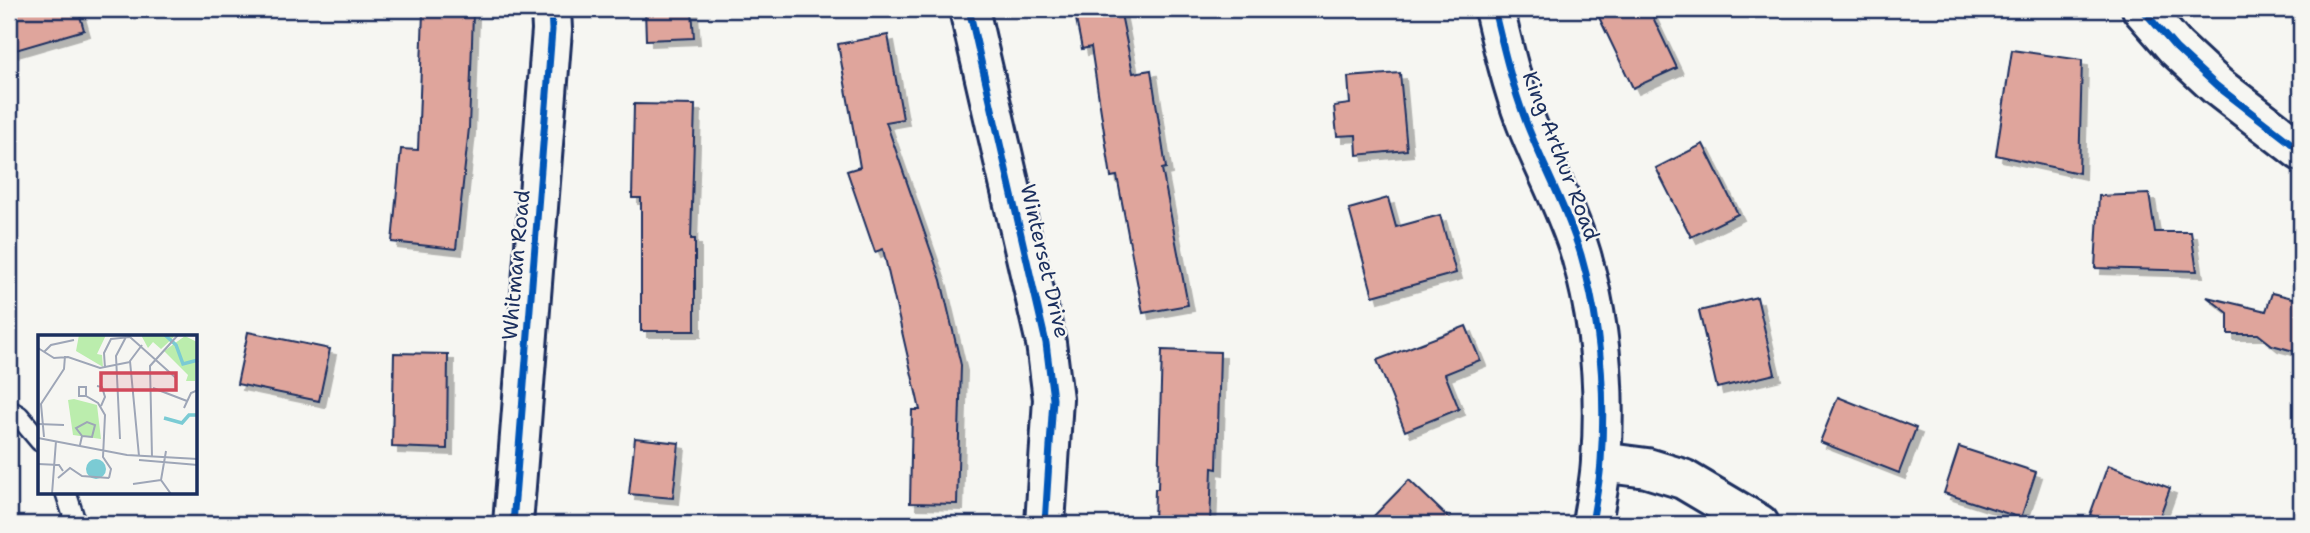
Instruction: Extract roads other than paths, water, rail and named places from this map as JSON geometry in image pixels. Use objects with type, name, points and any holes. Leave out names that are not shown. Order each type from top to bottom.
[{"type":"street","name":"Whitman Road","points":[[513,524],[552,30],[551,9]]},
{"type":"street","name":"Winterset Drive","points":[[969,9],[1046,343],[1053,399],[1045,524]]},
{"type":"street","name":"King Arthur Road","points":[[1494,9],[1509,72],[1527,123],[1581,255],[1599,340],[1603,404],[1601,462],[1592,524]]},
{"type":"street","points":[[2142,9],[2175,48],[2217,86],[2301,151]]},
{"type":"street","points":[[1601,462],[1647,468],[1683,480],[1759,524]]},
{"type":"lane","points":[[9,410],[19,416],[38,439]]},
{"type":"lane","points":[[66,494],[76,524]]}]
